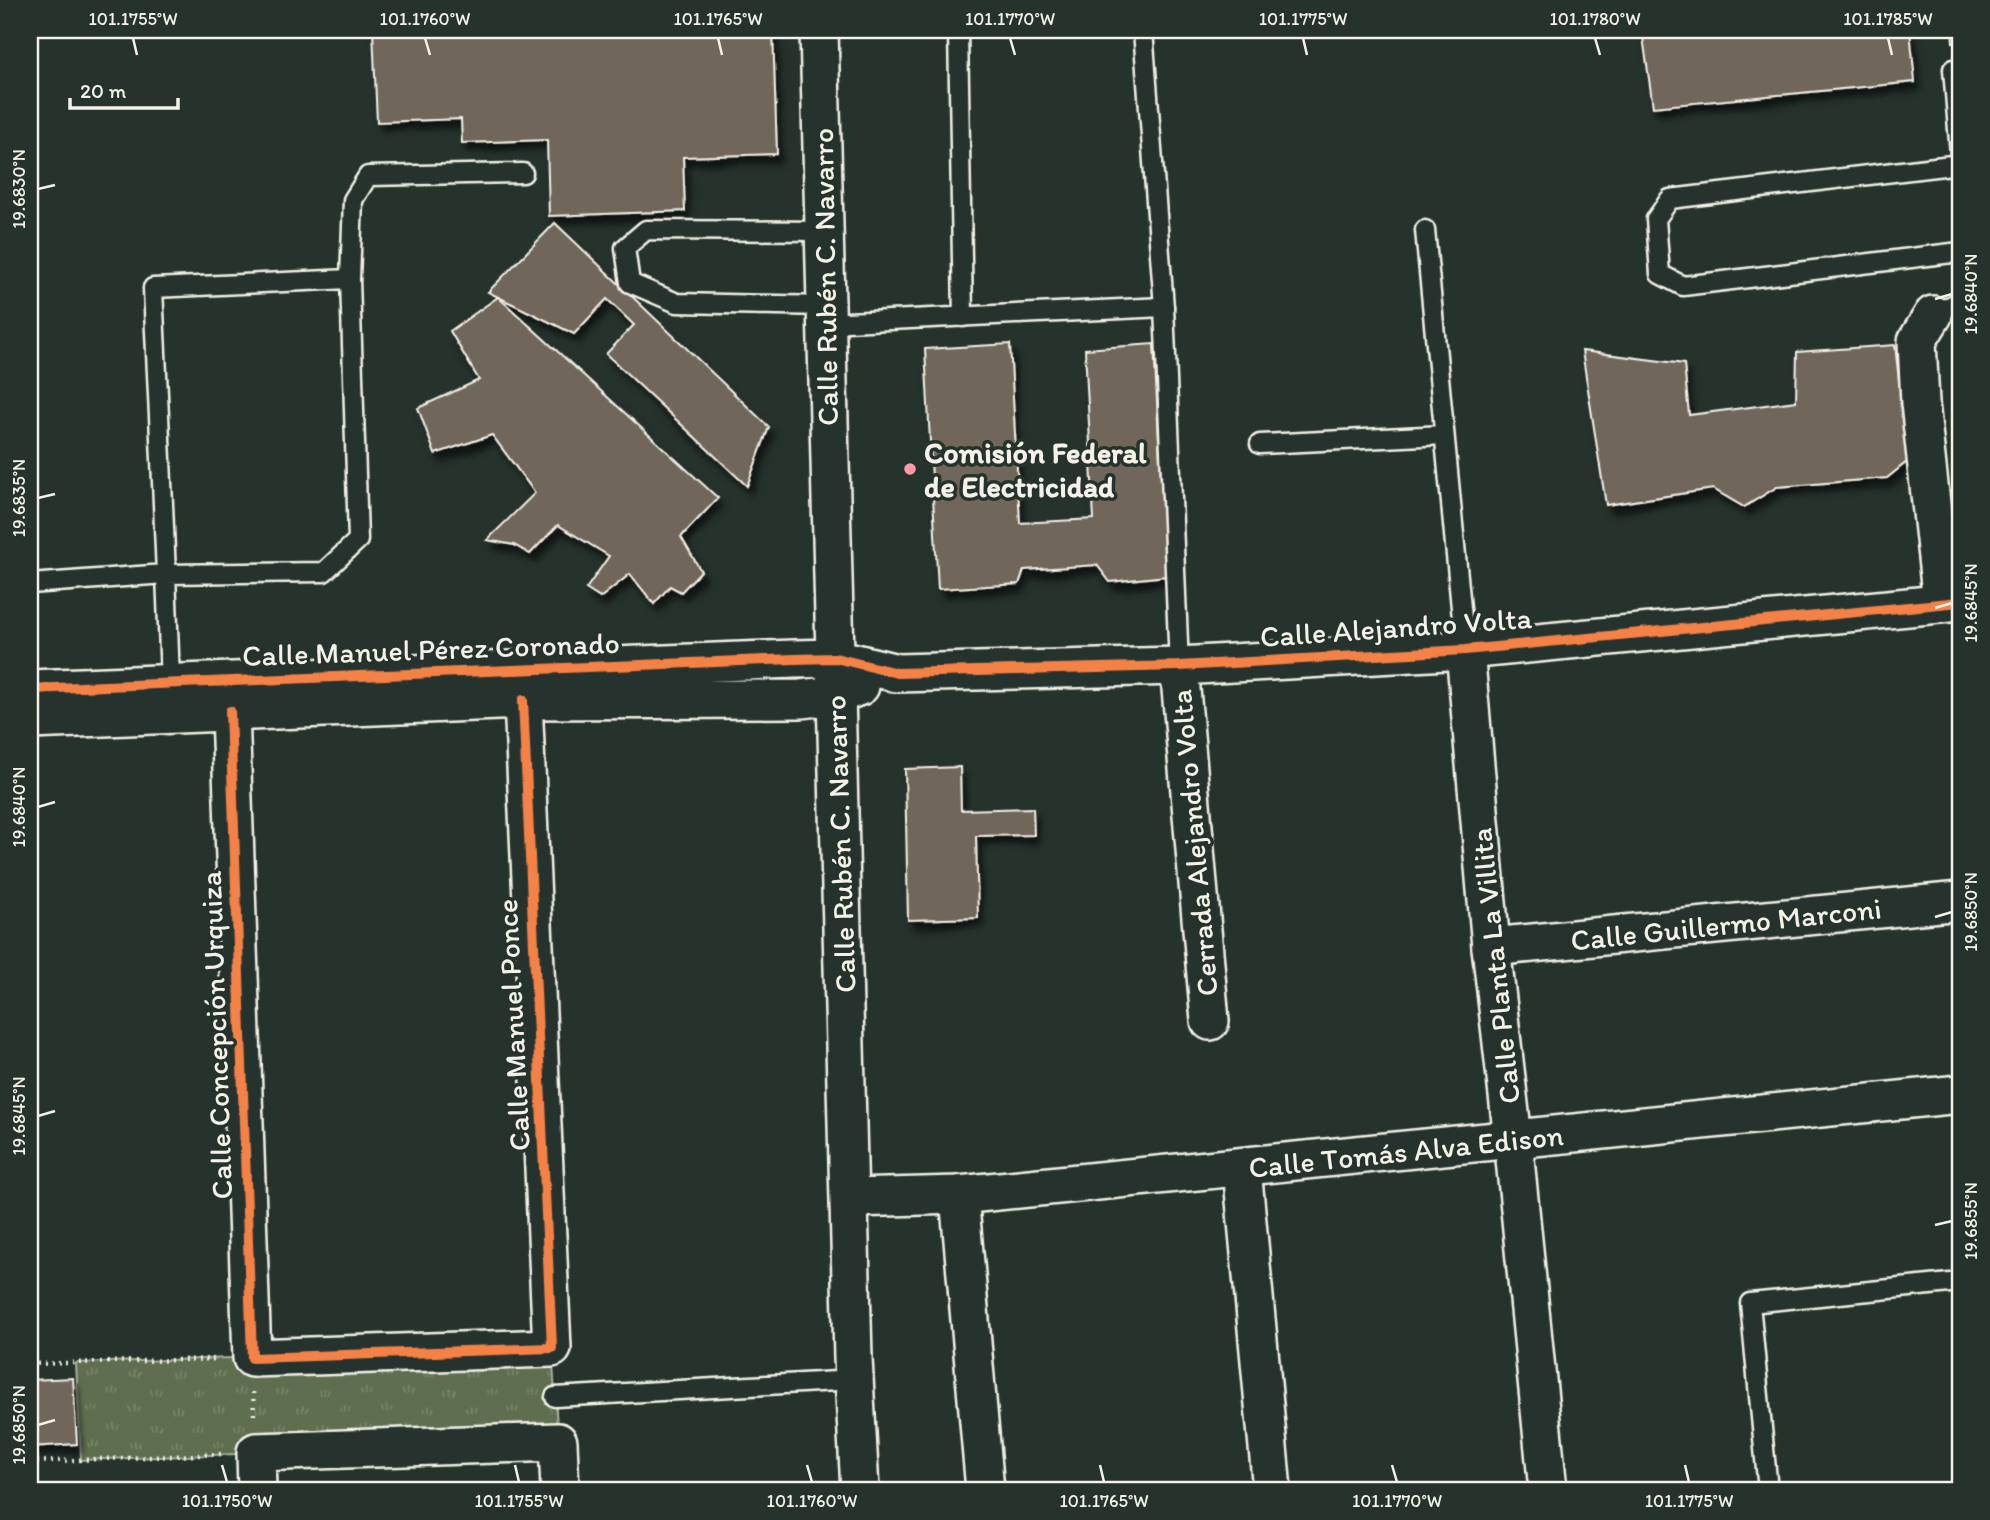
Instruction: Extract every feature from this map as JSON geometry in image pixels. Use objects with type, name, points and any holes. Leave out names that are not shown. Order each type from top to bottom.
[{"type":"street","name":"Calle Rubén C. Navarro","points":[[819,30],[854,1380],[860,1490]]},
{"type":"street","points":[[1946,308],[1917,341],[1920,403],[1951,602]]},
{"type":"street","name":"Calle Alejandro Volta","points":[[835,659],[897,673],[1179,666],[1465,650],[1951,602]]},
{"type":"street","name":"Calle Planta La Villita","points":[[1465,650],[1491,947],[1548,1490]]},
{"type":"street","name":"Calle Manuel Pérez Coronado","points":[[30,720],[54,699],[170,684],[835,659]]},
{"type":"street","name":"Cerrada Alejandro Volta","points":[[1179,666],[1210,1021]]},
{"type":"street","name":"Calle Alejandro Volta","points":[[836,695],[897,673]]},
{"type":"street","name":"Calle Manuel Pérez Coronado","points":[[54,699],[230,711],[523,700],[801,699],[836,695]]},
{"type":"street","name":"Calle Manuel Ponce","points":[[252,1358],[552,1348],[523,700]]},
{"type":"street","name":"Calle Concepción Urquiza","points":[[230,711],[252,1358]]},
{"type":"street","name":"Calle Guillermo Marconi","points":[[1491,947],[1960,901]]},
{"type":"street","name":"Calle Tomás Alva Edison","points":[[851,1198],[959,1195],[1960,1094]]},
{"type":"street","points":[[1242,1168],[1272,1490]]},
{"type":"street","points":[[959,1195],[985,1490]]},
{"type":"street","points":[[257,1490],[256,1452],[558,1442],[560,1490]]},
{"type":"lane","points":[[958,30],[963,317]]},
{"type":"lane","points":[[1143,30],[1164,307],[1179,666]]},
{"type":"lane","points":[[1953,69],[1960,154]]},
{"type":"lane","points":[[1960,164],[1670,199],[1656,219],[1660,274],[1683,286],[1960,253]]},
{"type":"lane","points":[[30,584],[165,574],[324,572],[358,540],[350,279],[353,200],[368,176],[523,173]]},
{"type":"lane","points":[[824,232],[646,230],[625,248],[630,283],[677,303],[826,315],[963,317],[1164,307]]},
{"type":"lane","points":[[1425,230],[1465,650]]},
{"type":"lane","points":[[170,684],[153,288],[350,279]]},
{"type":"lane","points":[[1260,444],[1444,435]]},
{"type":"lane","points":[[1768,1490],[1750,1303],[1960,1282]]},
{"type":"lane","points":[[555,1397],[854,1380]]},
{"type":"path","points":[[30,1364],[252,1358]]},
{"type":"path","points":[[30,1462],[256,1452]]},
{"type":"green space","points":[[552,1348],[558,1442],[81,1460],[76,1363]]},
{"type":"building","points":[[373,30],[773,30],[777,154],[683,157],[685,211],[549,216],[547,140],[462,143],[461,119],[377,122]]},
{"type":"building","points":[[1642,30],[1910,30],[1915,82],[1653,107]]},
{"type":"building","points":[[1952,30],[1960,30],[1960,41],[1953,42]]},
{"type":"building","points":[[555,223],[769,427],[747,486],[606,354],[634,325],[607,299],[574,334],[488,292]]},
{"type":"building","points":[[498,297],[718,498],[681,537],[701,571],[681,592],[670,586],[654,604],[630,574],[600,598],[586,589],[609,556],[558,525],[530,554],[514,545],[487,540],[535,493],[492,435],[435,454],[418,408],[479,380],[450,331]]},
{"type":"building","points":[[1010,344],[1020,523],[1094,519],[1085,349],[1154,344],[1166,576],[1110,582],[1097,565],[1024,570],[1019,584],[938,589],[925,349]]},
{"type":"building","points":[[1895,345],[1908,461],[1887,478],[1777,487],[1744,507],[1713,489],[1606,505],[1582,351],[1684,364],[1689,415],[1796,401],[1797,352]]},
{"type":"building","points":[[960,767],[961,810],[1033,808],[1034,835],[976,836],[978,918],[908,920],[905,769]]},
{"type":"building","points":[[73,1378],[77,1444],[30,1447],[30,1380]]},
{"type":"cycle path","points":[[30,689],[835,658],[897,673],[1179,666],[1465,650],[1960,602]]},
{"type":"cycle path","points":[[230,711],[252,1358],[552,1348],[523,700]]},
{"type":"place","name":"Comisión Federal de Electricidad","points":[[910,469]]}]
